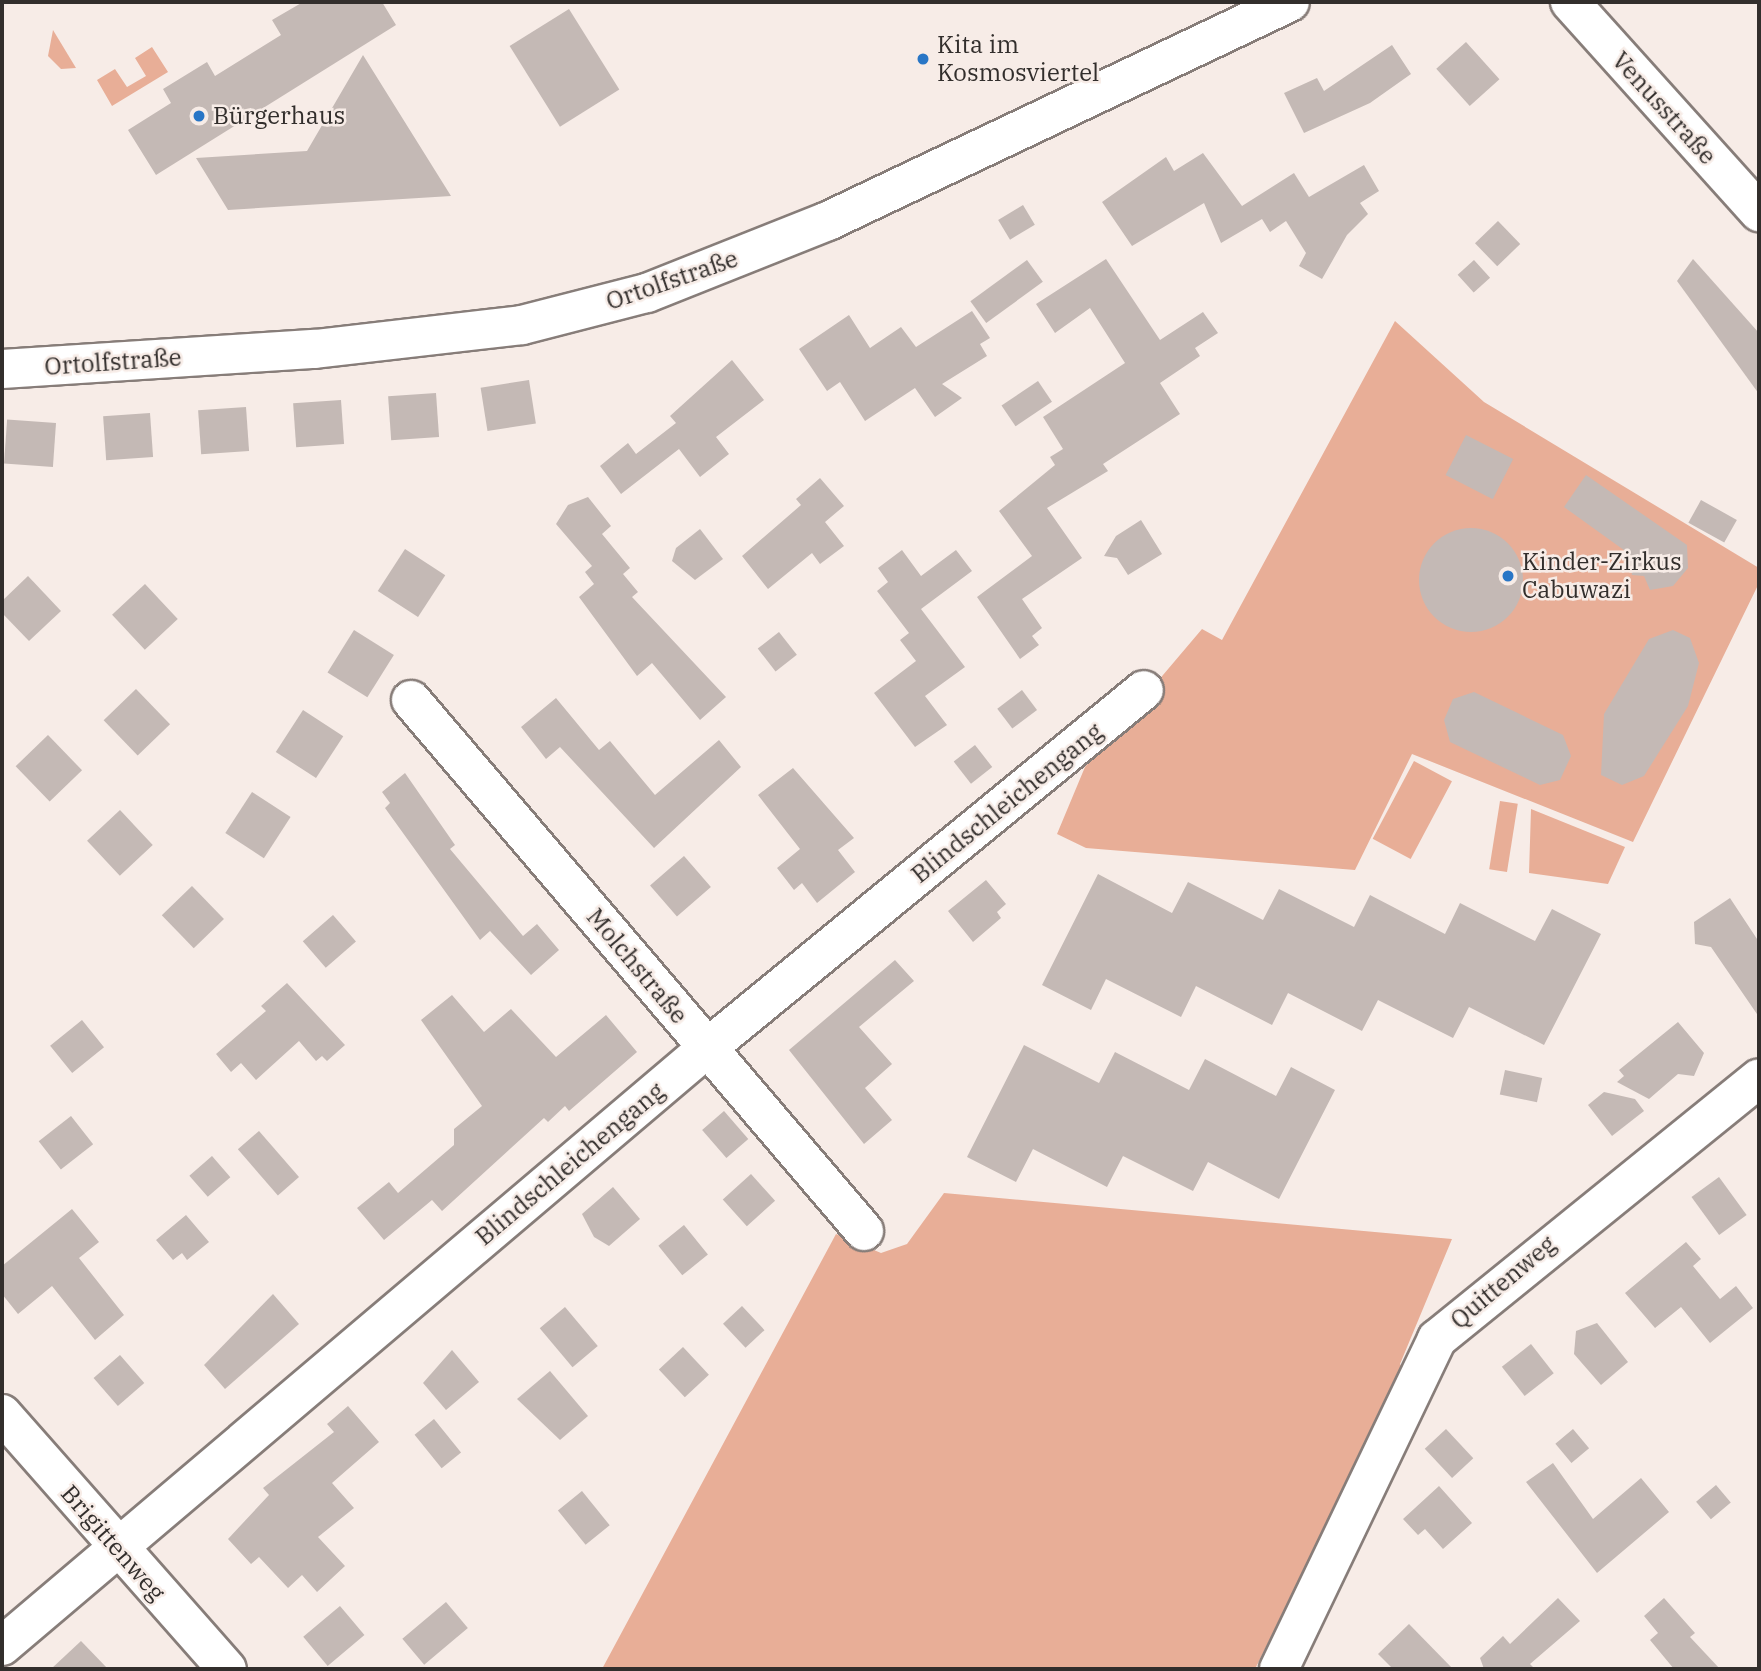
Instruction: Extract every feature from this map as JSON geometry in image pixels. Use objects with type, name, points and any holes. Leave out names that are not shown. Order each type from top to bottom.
[{"type":"street","name":"Ortolfstraße","points":[[2,369],[316,349],[522,325],[647,293],[828,221],[1290,2]]},
{"type":"street","name":"Venusstraße","points":[[1570,2],[1759,212]]},
{"type":"street","name":"Blindschleichengang","points":[[2,1646],[115,1547],[706,1049],[1144,690]]},
{"type":"street","name":"Molchstraße","points":[[411,700],[864,1231]]},
{"type":"street","name":"Quittenweg","points":[[1279,1669],[1437,1339],[1759,1078]]},
{"type":"street","name":"Brigittenweg","points":[[2,1414],[115,1547],[227,1669]]},
{"type":"shaded area","points":[[53,30],[76,68],[61,69],[48,56]]},
{"type":"shaded area","points":[[152,47],[168,72],[112,106],[97,80],[115,69],[127,87],[146,76],[135,58]]},
{"type":"shaded area","name":"Kinder-Zirkus Cabuwazi","points":[[1395,321],[1484,402],[1759,568],[1759,583],[1633,842],[1412,754],[1355,870],[1086,848],[1057,834],[1085,767],[1202,629],[1222,640]]},
{"type":"shaded area","points":[[1414,761],[1452,781],[1411,859],[1373,839]]},
{"type":"shaded area","points":[[1500,801],[1518,804],[1507,872],[1489,869]]},
{"type":"shaded area","points":[[1531,809],[1625,847],[1608,884],[1529,873]]},
{"type":"shaded area","points":[[944,1193],[1452,1239],[1400,1364],[1409,1379],[1287,1622],[1274,1631],[1255,1669],[602,1669],[836,1234],[881,1253],[907,1244]]},
{"type":"building","points":[[303,2],[382,2],[396,25],[156,175],[128,130],[171,103],[163,89],[207,62],[215,76],[281,35],[272,20]]},
{"type":"building","points":[[569,9],[619,90],[560,127],[510,46]]},
{"type":"building","points":[[1466,42],[1499,79],[1470,106],[1436,69]]},
{"type":"building","points":[[1392,45],[1411,74],[1370,103],[1304,133],[1284,93],[1317,78],[1324,91]]},
{"type":"building","points":[[363,55],[451,196],[228,210],[196,158],[307,151]]},
{"type":"building","points":[[1203,153],[1242,206],[1294,173],[1309,197],[1364,165],[1379,191],[1360,203],[1368,214],[1347,235],[1322,279],[1299,266],[1306,253],[1286,221],[1270,232],[1262,219],[1221,243],[1204,203],[1132,246],[1102,202],[1166,157],[1174,171]]},
{"type":"building","points":[[1023,205],[1035,225],[1010,240],[998,220]]},
{"type":"building","points":[[1498,221],[1520,244],[1497,266],[1475,243]]},
{"type":"building","points":[[1106,259],[1160,340],[1203,312],[1218,333],[1195,348],[1200,356],[1160,383],[1180,414],[1103,464],[1108,471],[1047,508],[1082,558],[1022,599],[1042,628],[1032,636],[1039,645],[1020,659],[977,597],[1032,556],[999,511],[1055,465],[1050,457],[1063,449],[1043,417],[1125,363],[1090,308],[1055,333],[1036,304]]},
{"type":"building","points":[[1693,259],[1759,333],[1759,394],[1677,281]]},
{"type":"building","points":[[1027,260],[1043,282],[986,323],[970,301]]},
{"type":"building","points":[[1474,260],[1490,278],[1474,293],[1458,275]]},
{"type":"building","points":[[972,311],[990,338],[980,344],[987,356],[942,384],[962,398],[935,417],[915,388],[865,421],[840,382],[827,391],[799,349],[849,315],[870,348],[901,327],[916,347]]},
{"type":"building","points":[[732,360],[764,400],[716,437],[729,454],[700,477],[679,449],[621,494],[600,466],[628,443],[636,454],[676,423],[670,416]]},
{"type":"building","points":[[529,380],[536,423],[487,431],[481,388]]},
{"type":"building","points":[[1038,381],[1052,402],[1016,426],[1002,406]]},
{"type":"building","points":[[436,393],[439,437],[391,440],[388,396]]},
{"type":"building","points":[[341,400],[344,444],[296,447],[293,403]]},
{"type":"building","points":[[246,407],[249,451],[201,454],[198,410]]},
{"type":"building","points":[[150,413],[153,457],[106,460],[103,416]]},
{"type":"building","points":[[7,420],[56,423],[53,467],[4,463]]},
{"type":"building","points":[[1466,435],[1513,459],[1493,499],[1446,475]]},
{"type":"building","points":[[1586,475],[1687,545],[1688,568],[1673,586],[1650,590],[1644,576],[1632,575],[1628,553],[1564,507]]},
{"type":"building","points":[[820,478],[844,506],[825,522],[844,546],[820,564],[812,553],[768,589],[742,556],[801,505],[796,499]]},
{"type":"building","points":[[588,497],[611,526],[602,534],[630,568],[623,574],[638,592],[632,597],[726,697],[700,720],[652,663],[637,676],[579,597],[594,584],[585,572],[592,566],[556,524],[568,505]]},
{"type":"building","points":[[1701,500],[1737,520],[1724,543],[1688,523]]},
{"type":"building","points":[[1141,520],[1162,554],[1128,575],[1117,558],[1104,556],[1116,536]]},
{"type":"building","points":[[1471,528],[1491,532],[1508,543],[1519,560],[1523,580],[1519,600],[1508,617],[1491,628],[1471,632],[1451,628],[1434,617],[1423,600],[1419,580],[1423,560],[1434,543],[1451,532]]},
{"type":"building","points":[[700,529],[723,559],[695,580],[672,561],[676,548]]},
{"type":"building","points":[[405,549],[445,575],[418,617],[378,591]]},
{"type":"building","points":[[902,550],[921,576],[956,550],[972,571],[921,609],[965,667],[925,696],[947,725],[915,747],[874,693],[916,661],[900,640],[909,633],[877,591],[888,582],[878,568]]},
{"type":"building","points":[[28,576],[61,611],[29,641],[2,613],[2,601]]},
{"type":"building","points":[[145,584],[178,619],[145,650],[112,615]]},
{"type":"building","points":[[354,630],[394,655],[367,697],[328,672]]},
{"type":"building","points":[[1673,630],[1690,638],[1699,663],[1688,706],[1644,776],[1622,785],[1601,775],[1604,714],[1649,639]]},
{"type":"building","points":[[779,632],[797,655],[776,671],[758,649]]},
{"type":"building","points":[[136,689],[170,724],[138,756],[104,720]]},
{"type":"building","points":[[1022,690],[1037,710],[1012,729],[997,709]]},
{"type":"building","points":[[1474,692],[1563,735],[1571,756],[1560,780],[1540,785],[1450,742],[1444,720],[1453,699]]},
{"type":"building","points":[[556,698],[599,750],[610,741],[655,795],[719,740],[741,767],[654,848],[560,747],[546,759],[521,727]]},
{"type":"building","points":[[303,710],[343,736],[316,778],[276,752]]},
{"type":"building","points":[[48,735],[82,770],[50,802],[16,766]]},
{"type":"building","points":[[975,745],[992,767],[971,784],[954,762]]},
{"type":"building","points":[[793,768],[854,838],[838,850],[855,872],[817,903],[802,883],[794,890],[777,868],[800,849],[758,795]]},
{"type":"building","points":[[405,773],[455,845],[450,849],[523,936],[537,924],[559,950],[531,975],[490,931],[480,940],[385,808],[390,803],[382,792]]},
{"type":"building","points":[[252,792],[291,817],[264,858],[225,833]]},
{"type":"building","points":[[120,810],[153,845],[120,876],[87,841]]},
{"type":"building","points":[[684,856],[711,887],[677,916],[650,886]]},
{"type":"building","points":[[1098,874],[1172,913],[1188,882],[1263,920],[1279,889],[1354,927],[1370,895],[1445,934],[1460,903],[1535,941],[1552,909],[1601,934],[1544,1045],[1469,1007],[1453,1038],[1378,1000],[1362,1031],[1288,993],[1272,1025],[1196,986],[1181,1017],[1106,979],[1091,1010],[1042,985]]},
{"type":"building","points":[[986,880],[1006,904],[997,912],[1001,918],[973,942],[948,911]]},
{"type":"building","points":[[192,886],[224,919],[194,948],[162,915]]},
{"type":"building","points":[[1730,898],[1759,942],[1759,1017],[1711,947],[1695,944],[1694,922]]},
{"type":"building","points":[[333,915],[356,941],[326,968],[303,941]]},
{"type":"building","points":[[895,960],[914,981],[859,1027],[892,1064],[865,1088],[892,1120],[864,1144],[789,1050]]},
{"type":"building","points":[[287,983],[345,1045],[327,1061],[322,1056],[316,1061],[299,1041],[256,1080],[241,1063],[231,1072],[216,1054],[266,1011],[261,1006]]},
{"type":"building","points":[[452,995],[484,1032],[511,1009],[556,1057],[606,1015],[637,1052],[569,1111],[565,1106],[548,1122],[544,1118],[442,1211],[432,1200],[384,1240],[357,1208],[389,1182],[398,1193],[454,1145],[454,1129],[482,1106],[421,1020]]},
{"type":"building","points":[[82,1020],[104,1047],[72,1073],[50,1046]]},
{"type":"building","points":[[1678,1022],[1704,1053],[1694,1076],[1678,1074],[1649,1099],[1617,1082],[1624,1076],[1619,1070]]},
{"type":"building","points":[[1024,1045],[1099,1083],[1115,1052],[1189,1090],[1205,1059],[1276,1096],[1291,1067],[1335,1090],[1279,1199],[1208,1162],[1193,1191],[1123,1156],[1107,1187],[1033,1149],[1016,1182],[967,1157]]},
{"type":"building","points":[[1505,1070],[1542,1078],[1537,1102],[1500,1094]]},
{"type":"building","points":[[1604,1092],[1635,1099],[1644,1111],[1612,1136],[1588,1105]]},
{"type":"building","points":[[724,1111],[748,1139],[726,1158],[702,1130]]},
{"type":"building","points":[[71,1116],[93,1144],[61,1170],[39,1141]]},
{"type":"building","points":[[259,1131],[299,1177],[278,1195],[238,1149]]},
{"type":"building","points":[[212,1156],[230,1177],[208,1197],[189,1176]]},
{"type":"building","points":[[751,1174],[775,1201],[747,1226],[723,1199]]},
{"type":"building","points":[[1719,1177],[1747,1215],[1719,1235],[1691,1197]]},
{"type":"building","points":[[613,1187],[640,1219],[609,1246],[594,1237],[582,1214]]},
{"type":"building","points":[[72,1209],[99,1242],[79,1258],[124,1315],[95,1340],[52,1286],[18,1314],[2,1294],[2,1266]]},
{"type":"building","points":[[186,1215],[209,1242],[187,1260],[182,1253],[173,1260],[156,1240]]},
{"type":"building","points":[[684,1225],[708,1255],[682,1275],[658,1246]]},
{"type":"building","points":[[1686,1242],[1701,1259],[1693,1266],[1720,1299],[1736,1286],[1753,1308],[1710,1343],[1681,1307],[1655,1328],[1625,1293]]},
{"type":"building","points":[[273,1294],[299,1324],[225,1389],[204,1365]]},
{"type":"building","points":[[742,1306],[765,1330],[745,1348],[723,1324]]},
{"type":"building","points":[[565,1307],[598,1346],[573,1367],[540,1328]]},
{"type":"building","points":[[1597,1323],[1628,1362],[1601,1385],[1574,1354],[1576,1331]]},
{"type":"building","points":[[1531,1344],[1554,1373],[1525,1396],[1502,1367]]},
{"type":"building","points":[[683,1347],[709,1375],[685,1397],[659,1370]]},
{"type":"building","points":[[452,1350],[479,1382],[446,1410],[423,1383]]},
{"type":"building","points":[[120,1355],[144,1383],[118,1406],[94,1378]]},
{"type":"building","points":[[550,1371],[588,1416],[560,1440],[517,1399]]},
{"type":"building","points":[[348,1406],[379,1442],[332,1483],[354,1508],[318,1537],[345,1566],[317,1592],[302,1575],[288,1588],[259,1557],[251,1564],[228,1539],[269,1495],[263,1488],[334,1432],[327,1424]]},
{"type":"building","points":[[434,1419],[461,1452],[442,1468],[415,1435]]},
{"type":"building","points":[[1446,1429],[1473,1458],[1452,1478],[1425,1449]]},
{"type":"building","points":[[1573,1429],[1589,1448],[1571,1463],[1555,1444]]},
{"type":"building","points":[[1553,1463],[1593,1519],[1641,1478],[1669,1512],[1597,1573],[1526,1482]]},
{"type":"building","points":[[1716,1485],[1731,1503],[1711,1519],[1696,1502]]},
{"type":"building","points":[[1439,1486],[1472,1523],[1443,1549],[1425,1529],[1418,1535],[1403,1519]]},
{"type":"building","points":[[582,1491],[610,1525],[586,1545],[558,1511]]},
{"type":"building","points":[[1558,1598],[1580,1621],[1530,1664],[1535,1669],[1484,1669],[1480,1658],[1503,1636],[1510,1644]]},
{"type":"building","points":[[1664,1598],[1695,1633],[1690,1637],[1720,1669],[1674,1669],[1650,1640],[1658,1633],[1644,1616]]},
{"type":"building","points":[[446,1602],[468,1628],[424,1665],[402,1639]]},
{"type":"building","points":[[340,1606],[364,1635],[328,1666],[303,1637]]},
{"type":"building","points":[[1409,1624],[1453,1669],[1393,1669],[1378,1654]]},
{"type":"building","points":[[81,1641],[108,1669],[51,1669]]},
{"type":"place","name":"Kita im Kosmosviertel","points":[[923,59]]},
{"type":"place","name":"Bürgerhaus","points":[[199,116]]},
{"type":"place","name":"Kinder-Zirkus Cabuwazi","points":[[1508,576]]}]
